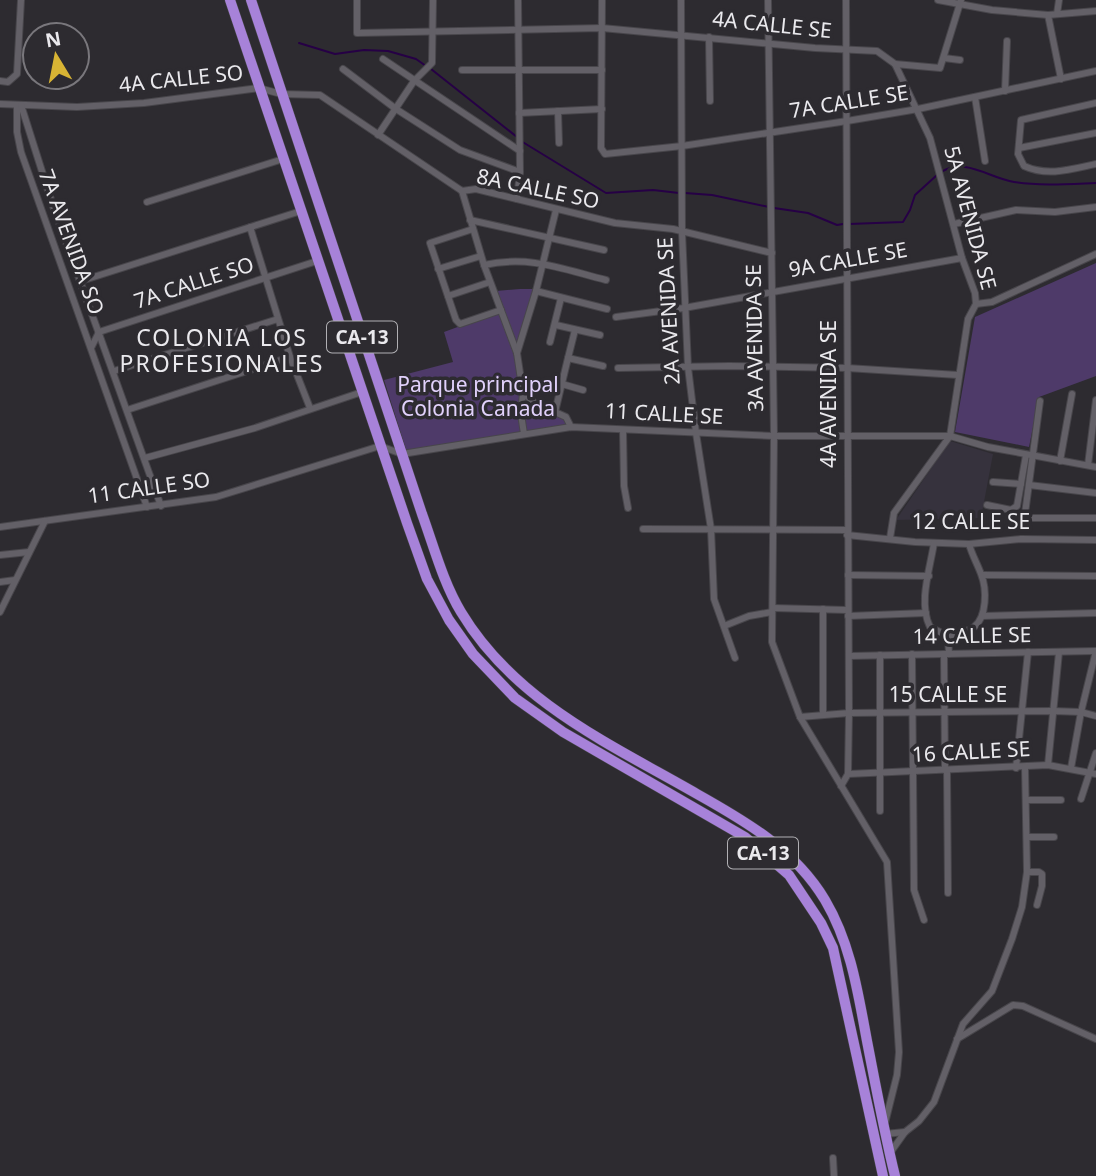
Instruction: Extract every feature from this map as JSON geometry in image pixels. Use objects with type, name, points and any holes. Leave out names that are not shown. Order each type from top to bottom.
[{"type":"highway","name":"CA-13","points":[[230,0],[380,446],[419,557],[438,600],[473,654],[515,698],[563,732],[745,837],[789,875],[809,903],[833,948],[883,1176]]},
{"type":"highway","name":"CA-13","points":[[251,0],[402,454],[445,579],[461,612],[485,646],[513,677],[543,703],[596,737],[753,825],[797,864],[824,898],[847,946],[895,1176]]},
{"type":"street","points":[[0,81],[8,82],[17,74],[21,0]]},
{"type":"street","points":[[357,0],[357,33],[603,28]]},
{"type":"street","points":[[378,135],[414,81],[433,61],[433,0]]},
{"type":"street","points":[[517,199],[520,172],[518,0]]},
{"type":"street","points":[[519,113],[602,109],[602,0]]},
{"type":"street","name":"2A AVENIDA SE","points":[[681,0],[681,185],[688,367],[711,529],[714,599],[735,658]]},
{"type":"street","name":"3A AVENIDA SE","points":[[768,0],[774,436],[772,642],[800,717]]},
{"type":"street","name":"4A AVENIDA SE","points":[[841,786],[848,774],[849,713],[846,0]]},
{"type":"street","points":[[937,0],[1048,15],[1096,11]]},
{"type":"street","points":[[992,9],[993,0]]},
{"type":"street","points":[[1057,14],[1059,0]]},
{"type":"street","points":[[943,61],[960,2]]},
{"type":"street","points":[[1048,15],[1061,79]]},
{"type":"street","name":"4A CALLE SE","points":[[603,28],[877,51],[894,63],[935,69],[943,61],[960,60]]},
{"type":"street","points":[[709,37],[709,101]]},
{"type":"street","points":[[1005,91],[1007,41]]},
{"type":"street","points":[[383,59],[520,150]]},
{"type":"street","name":"5A AVENIDA SE","points":[[890,538],[894,513],[950,436],[968,319],[976,304],[930,138],[894,63]]},
{"type":"street","points":[[344,69],[396,109],[460,150],[520,172]]},
{"type":"street","points":[[462,70],[602,70]]},
{"type":"street","name":"7A CALLE SE","points":[[602,109],[601,148],[605,154],[682,146],[918,109],[1096,71]]},
{"type":"street","name":"4A CALLE SO","points":[[0,104],[77,107],[144,103],[259,89],[281,94]]},
{"type":"street","name":"8A CALLE SO","points":[[281,94],[320,95],[462,191],[476,189],[615,223],[659,226],[772,253]]},
{"type":"street","points":[[975,97],[985,160]]},
{"type":"street","points":[[1096,103],[1024,118],[1019,125],[1020,161],[1032,169],[1054,172],[1096,164]]},
{"type":"street","name":"7A AVENIDA SO","points":[[19,105],[161,506]]},
{"type":"street","name":"7A AVENIDA SO","points":[[19,105],[18,142],[146,507]]},
{"type":"street","points":[[558,111],[559,143]]},
{"type":"street","points":[[1019,148],[1096,133]]},
{"type":"street","points":[[147,202],[283,159]]},
{"type":"street","points":[[462,191],[484,265],[517,354],[523,393],[521,414],[524,434]]},
{"type":"street","points":[[41,210],[54,206]]},
{"type":"street","points":[[954,224],[1016,210],[1055,212],[1096,207]]},
{"type":"street","points":[[517,354],[556,210]]},
{"type":"street","points":[[81,281],[301,211]]},
{"type":"street","points":[[470,220],[604,250]]},
{"type":"street","points":[[250,227],[290,356],[310,408]]},
{"type":"street","points":[[473,229],[430,243],[438,270],[456,320],[460,324],[501,310]]},
{"type":"street","points":[[976,304],[992,302],[1096,254]]},
{"type":"street","points":[[438,270],[481,256]]},
{"type":"street","name":"9A CALLE SE","points":[[616,317],[684,308],[962,258]]},
{"type":"street","points":[[484,265],[506,260],[542,264],[606,281]]},
{"type":"street","name":"7A CALLE SO","points":[[99,332],[317,261]]},
{"type":"street","points":[[448,296],[490,282]]},
{"type":"street","points":[[536,291],[607,309]]},
{"type":"street","points":[[551,342],[561,298]]},
{"type":"street","points":[[114,372],[278,319]]},
{"type":"street","points":[[556,325],[600,335]]},
{"type":"street","points":[[555,412],[575,330]]},
{"type":"street","points":[[90,348],[99,332]]},
{"type":"street","points":[[127,410],[290,356]]},
{"type":"street","points":[[568,358],[603,366]]},
{"type":"street","points":[[618,368],[847,368],[958,375]]},
{"type":"street","points":[[562,383],[583,390]]},
{"type":"street","points":[[145,458],[255,428],[362,391]]},
{"type":"street","points":[[523,393],[535,403],[566,417],[571,427]]},
{"type":"street","points":[[1060,461],[1072,394]]},
{"type":"street","points":[[1088,465],[1096,400]]},
{"type":"street","points":[[1024,521],[1025,484],[1040,401]]},
{"type":"street","name":"11 CALLE SE","points":[[380,446],[402,454],[571,427],[774,436],[950,436],[1029,455],[1096,467]]},
{"type":"street","points":[[623,430],[624,486],[628,508]]},
{"type":"street","name":"11 CALLE SO","points":[[0,527],[216,497],[380,446]]},
{"type":"street","points":[[993,482],[1096,494]]},
{"type":"street","points":[[987,505],[1014,509],[1025,484]]},
{"type":"street","points":[[1033,518],[1096,519]]},
{"type":"street","points":[[1,609],[45,521]]},
{"type":"street","name":"12 CALLE SE","points":[[643,529],[847,532],[934,543],[969,544],[1021,539],[1096,540]]},
{"type":"street","points":[[934,543],[926,590],[926,614],[930,627],[948,636],[974,627],[982,616],[982,575],[972,558],[969,544]]},
{"type":"street","points":[[0,555],[29,552]]},
{"type":"street","points":[[848,575],[929,576]]},
{"type":"street","points":[[982,575],[1096,576]]},
{"type":"street","points":[[0,582],[15,580]]},
{"type":"street","points":[[724,625],[772,610],[823,609],[847,613],[926,614]]},
{"type":"street","points":[[823,609],[823,715]]},
{"type":"street","points":[[982,616],[1096,613]]},
{"type":"street","points":[[948,636],[944,713],[948,893]]},
{"type":"street","points":[[1071,768],[1096,651]]},
{"type":"street","name":"14 CALLE SE","points":[[849,656],[1096,651]]},
{"type":"street","points":[[1016,768],[1028,652]]},
{"type":"street","points":[[1048,765],[1059,652]]},
{"type":"street","points":[[912,654],[914,890],[924,920]]},
{"type":"street","points":[[880,655],[880,810]]},
{"type":"street","name":"15 CALLE SE","points":[[800,717],[849,713],[1053,711],[1081,712],[1096,716]]},
{"type":"street","points":[[800,717],[887,862],[899,1052],[897,1075],[884,1131],[905,1132]]},
{"type":"street","points":[[1081,799],[1093,772],[1096,752]]},
{"type":"street","name":"16 CALLE SE","points":[[848,774],[1048,765],[1093,772]]},
{"type":"street","points":[[890,1154],[905,1132],[919,1121],[934,1102],[955,1040],[963,1024],[992,990],[1023,907],[1027,872],[1025,767]]},
{"type":"street","points":[[1026,800],[1061,800]]},
{"type":"street","points":[[1027,836],[1054,837]]},
{"type":"street","points":[[1027,872],[1042,874],[1037,905]]},
{"type":"street","points":[[955,1040],[1013,1005],[1023,1006],[1096,1039]]},
{"type":"street","points":[[833,1158],[835,1176]]},
{"type":"shaded area","points":[[950,441],[993,454],[981,518],[896,520]]},
{"type":"green space","points":[[1096,263],[1096,376],[1039,397],[1029,447],[955,432],[975,317]]},
{"type":"green space","points":[[534,289],[517,350],[496,291]]},
{"type":"green space","name":"Parque principal Colonia Canada","points":[[501,311],[516,355],[522,393],[566,417],[571,427],[407,453],[384,380],[453,362],[444,332]]},
{"type":"waterway","points":[[299,43],[335,54],[364,50],[388,51],[416,59],[426,66]]},
{"type":"waterway","points":[[431,69],[517,137]]},
{"type":"waterway","points":[[521,141],[606,193],[653,190],[679,193]]},
{"type":"waterway","points":[[941,172],[959,167],[1024,183],[1096,183]]},
{"type":"waterway","points":[[849,224],[903,222],[915,195],[937,175]]},
{"type":"waterway","points":[[685,193],[712,195],[769,207]]},
{"type":"waterway","points":[[774,208],[808,213],[837,225],[843,224]]},
{"type":"district","name":"COLONIA LOS PROFESIONALES","points":[[222,351]]}]
